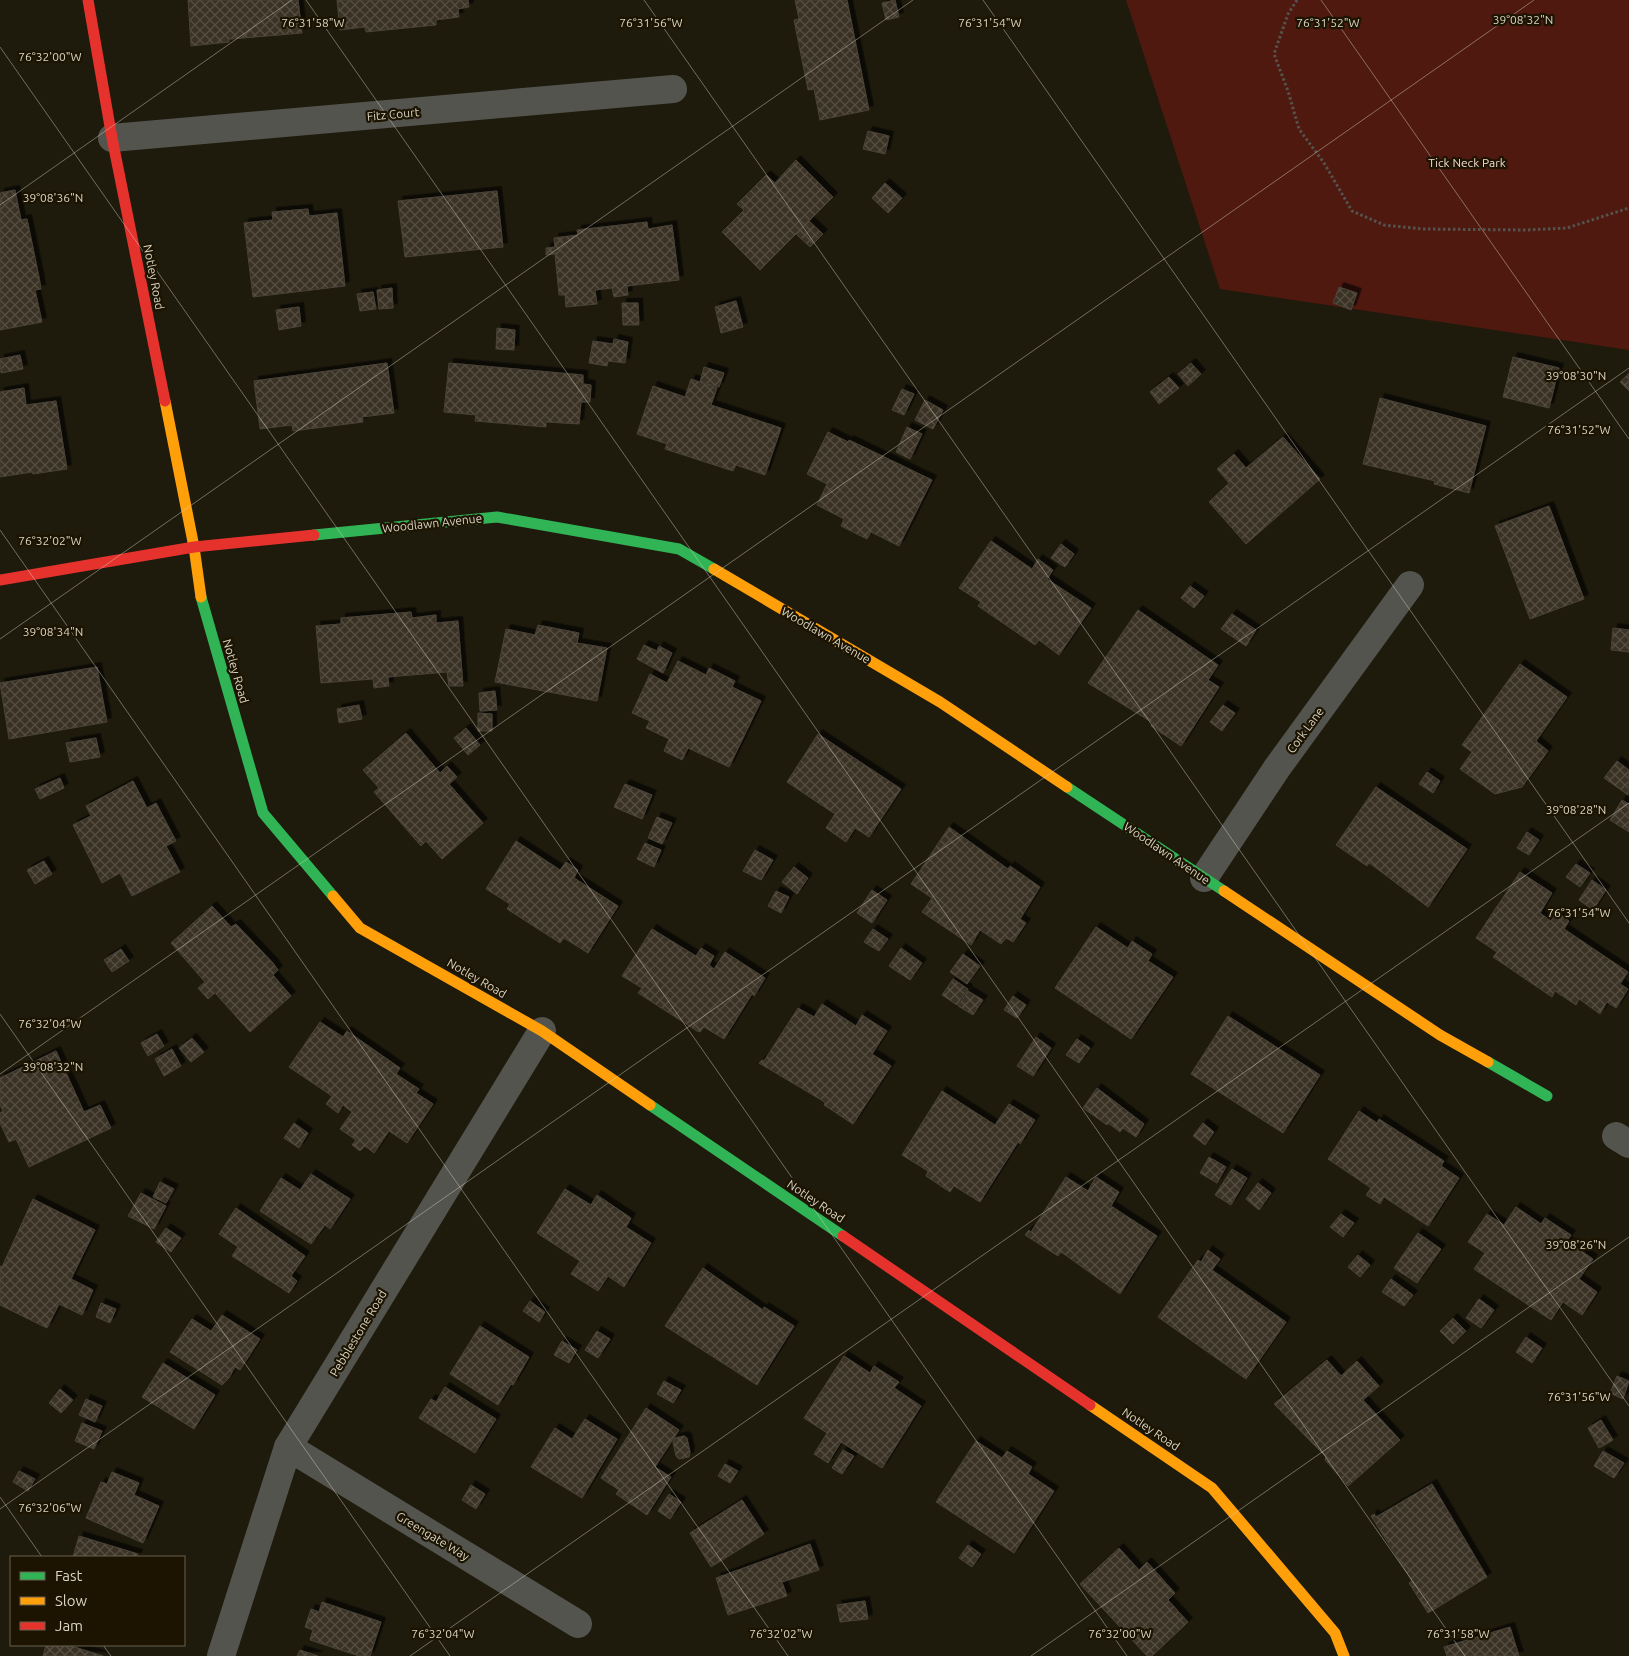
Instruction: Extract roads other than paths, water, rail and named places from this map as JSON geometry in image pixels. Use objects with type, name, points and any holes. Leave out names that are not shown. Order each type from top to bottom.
[{"type":"street","name":"Notley Road","points":[[88,0],[112,138],[194,547],[202,602],[263,813],[360,928],[542,1031],[1212,1488],[1336,1633],[1344,1656]]},
{"type":"street","name":"Fitz Court","points":[[112,138],[673,89]]},
{"type":"street","name":"Woodlawn Avenue","points":[[0,580],[194,547],[497,517],[679,549],[940,702],[1440,1034],[1547,1096]]},
{"type":"street","name":"Cork Lane","points":[[1204,878],[1277,768],[1410,585]]},
{"type":"street","name":"Pebblestone Road","points":[[221,1656],[288,1448],[542,1031]]},
{"type":"street","name":"Greengate Way","points":[[288,1448],[578,1624]]},
{"type":"park label","name":"Tick Neck Park","points":[[1467,162]]}]
